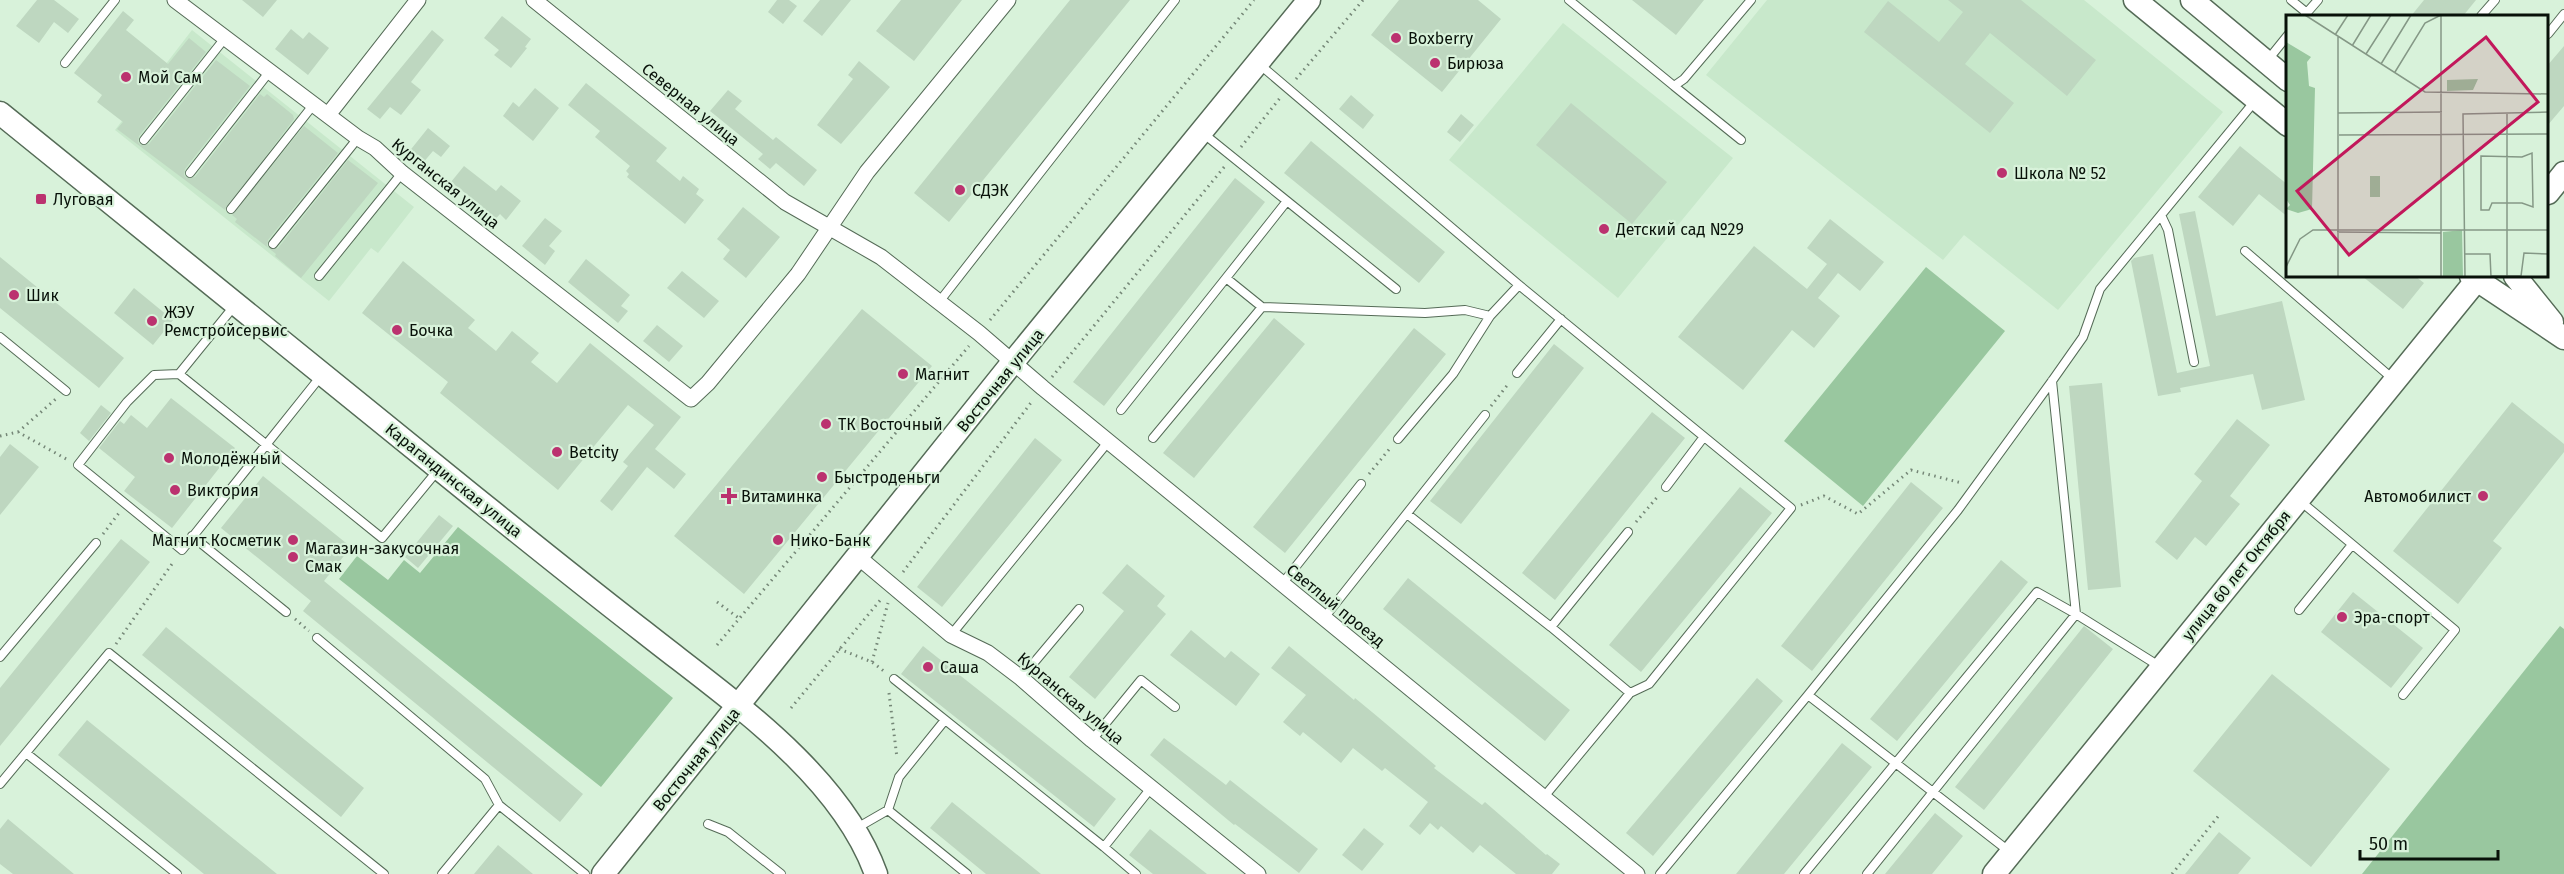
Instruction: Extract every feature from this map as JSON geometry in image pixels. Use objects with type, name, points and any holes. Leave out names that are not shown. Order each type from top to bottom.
[{"type":"main road","name":"Восточная улица","points":[[603,874],[1013,362],[1309,0]]},
{"type":"main road","points":[[2135,0],[2286,123]]},
{"type":"main road","points":[[2192,0],[2286,78]]},
{"type":"main road","name":"Карагандинская улица","points":[[0,112],[439,469],[738,706],[796,758],[830,793],[855,829],[876,874]]},
{"type":"main road","points":[[2549,191],[2564,173]]},
{"type":"main road","name":"улица 60 лет Октября","points":[[1994,874],[2475,278]]},
{"type":"main road","points":[[2477,278],[2564,338]]},
{"type":"main road","points":[[2517,278],[2564,338]]},
{"type":"street","name":"Курганская улица","points":[[175,0],[357,138],[375,148],[402,173],[691,399],[708,383],[790,283],[831,228]]},
{"type":"street","points":[[328,115],[417,0]]},
{"type":"street","name":"Северная улица","points":[[534,0],[785,202],[881,257],[939,302]]},
{"type":"street","points":[[831,228],[867,172],[1008,0]]},
{"type":"street","name":"Светлый проезд","points":[[939,302],[1637,874]]},
{"type":"street","name":"Курганская улица","points":[[857,556],[951,635],[988,653],[1021,678],[1092,741],[1258,874]]},
{"type":"lane","points":[[65,63],[116,0]]},
{"type":"lane","points":[[939,302],[1174,0]]},
{"type":"lane","points":[[1569,0],[1741,140]]},
{"type":"lane","points":[[1674,86],[1684,79],[1751,0]]},
{"type":"lane","points":[[2291,0],[2305,15],[2318,0]]},
{"type":"lane","points":[[2482,15],[2495,0]]},
{"type":"lane","points":[[2549,32],[2564,14]]},
{"type":"lane","points":[[2266,62],[2286,37]]},
{"type":"lane","points":[[144,140],[225,38]]},
{"type":"lane","points":[[1258,63],[1519,285],[1791,508],[1649,684],[1630,693],[1543,798]]},
{"type":"lane","points":[[190,173],[270,71]]},
{"type":"lane","points":[[1660,874],[1976,486],[2083,337],[2100,289],[2257,99]]},
{"type":"lane","points":[[231,209],[314,104]]},
{"type":"lane","points":[[1201,131],[1396,290]]},
{"type":"lane","points":[[273,244],[357,138]]},
{"type":"lane","points":[[319,276],[402,173]]},
{"type":"lane","points":[[1121,411],[1287,201]]},
{"type":"lane","points":[[2161,215],[2168,230],[2194,362]]},
{"type":"lane","points":[[2245,251],[2395,380]]},
{"type":"lane","points":[[1226,278],[1262,308],[1425,313],[1465,310],[1490,316]]},
{"type":"lane","points":[[1398,438],[1454,374],[1490,316],[1519,285]]},
{"type":"lane","points":[[179,374],[236,304]]},
{"type":"lane","points":[[1153,438],[1262,308]]},
{"type":"lane","points":[[1517,373],[1561,319]]},
{"type":"lane","points":[[0,337],[66,391]]},
{"type":"lane","points":[[323,374],[267,445],[192,536],[182,550],[78,465],[127,402],[154,375],[179,374],[267,445],[382,538],[439,469]]},
{"type":"lane","points":[[1867,874],[2076,614],[2052,381]]},
{"type":"lane","points":[[1324,618],[1485,414]]},
{"type":"lane","points":[[1666,486],[1703,438]]},
{"type":"lane","points":[[951,635],[1108,442]]},
{"type":"lane","points":[[1282,584],[1361,484]]},
{"type":"lane","points":[[2298,499],[2351,546],[2455,630],[2403,695]]},
{"type":"lane","points":[[1407,514],[1551,627],[1630,693]]},
{"type":"lane","points":[[1551,627],[1628,532]]},
{"type":"lane","points":[[192,536],[286,612]]},
{"type":"lane","points":[[0,657],[96,543]]},
{"type":"lane","points":[[2299,610],[2351,546]]},
{"type":"lane","points":[[1804,874],[2037,592],[2161,667]]},
{"type":"lane","points":[[1021,678],[1079,609]]},
{"type":"lane","points":[[317,638],[485,779],[500,805],[585,874]]},
{"type":"lane","points":[[0,784],[109,653],[384,874]]},
{"type":"lane","points":[[894,679],[1136,874]]},
{"type":"lane","points":[[1092,741],[1141,680],[1176,707]]},
{"type":"lane","points":[[1808,694],[2011,853]]},
{"type":"lane","points":[[855,829],[888,810],[900,777],[945,720]]},
{"type":"lane","points":[[26,753],[177,874]]},
{"type":"lane","points":[[1104,847],[1151,788]]},
{"type":"lane","points":[[442,874],[500,805]]},
{"type":"lane","points":[[888,810],[967,874]]},
{"type":"lane","points":[[708,824],[728,832],[781,874]]},
{"type":"path","points":[[791,708],[892,586],[1043,388],[1363,0]]},
{"type":"path","points":[[1485,414],[1517,373]]},
{"type":"path","points":[[0,436],[18,432],[66,391]]},
{"type":"path","points":[[18,432],[78,465]]},
{"type":"path","points":[[1361,484],[1398,438]]},
{"type":"path","points":[[1791,508],[1824,496],[1858,514],[1911,470],[1976,486]]},
{"type":"path","points":[[1628,532],[1666,486]]},
{"type":"path","points":[[96,543],[126,505]]},
{"type":"path","points":[[109,653],[182,550]]},
{"type":"path","points":[[872,662],[892,586]]},
{"type":"path","points":[[717,602],[740,619]]},
{"type":"path","points":[[286,612],[317,638]]},
{"type":"path","points":[[839,649],[872,662],[894,679]]},
{"type":"path","points":[[887,673],[900,777]]},
{"type":"path","points":[[2172,874],[2220,814]]},
{"type":"shaded area","name":"Школа № 52","points":[[1767,0],[2084,0],[2223,112],[2058,310],[1964,235],[1943,260],[1706,75]]},
{"type":"shaded area","name":"Детский сад №29","points":[[1563,23],[1733,158],[1618,298],[1449,160]]},
{"type":"shaded area","points":[[192,30],[414,207],[378,253],[371,248],[329,301],[115,130]]},
{"type":"shaded area","points":[[1926,267],[2005,331],[1863,506],[1784,441]]},
{"type":"shaded area","points":[[458,527],[673,698],[601,787],[339,579],[357,556],[388,580],[404,560],[420,573]]},
{"type":"shaded area","points":[[2560,626],[2564,629],[2564,874],[2362,874]]},
{"type":"building","points":[[37,0],[54,0],[79,19],[68,33],[54,22],[39,43],[16,26]]},
{"type":"building","points":[[242,0],[277,0],[263,17]]},
{"type":"building","points":[[777,0],[789,0],[797,6],[783,24],[768,12]]},
{"type":"building","points":[[820,0],[851,0],[822,36],[803,21]]},
{"type":"building","points":[[901,0],[962,0],[914,61],[876,31]]},
{"type":"building","points":[[1070,0],[1130,0],[949,222],[914,193]]},
{"type":"building","name":"Бирюза","points":[[1399,0],[1478,0],[1501,19],[1442,92],[1371,35]]},
{"type":"building","points":[[1632,0],[1704,0],[1676,35]]},
{"type":"building","points":[[1948,0],[2021,0],[2096,60],[2067,96],[1990,33],[1965,64],[2014,103],[1990,133],[1864,32],[1888,1],[1939,42],[1963,12]]},
{"type":"building","points":[[2424,0],[2476,0],[2464,15],[2412,15]]},
{"type":"building","points":[[123,11],[134,20],[126,30],[168,64],[189,38],[206,52],[139,136],[138,142],[141,145],[149,144],[216,60],[250,86],[185,169],[184,175],[187,178],[195,177],[260,94],[264,97],[267,94],[293,115],[294,119],[225,210],[117,129],[123,122],[97,102],[102,95],[74,73]]},
{"type":"building","points":[[502,16],[531,39],[525,47],[527,48],[511,68],[494,55],[499,50],[484,38]]},
{"type":"building","points":[[291,29],[303,39],[309,32],[329,48],[308,75],[275,49]]},
{"type":"building","points":[[432,30],[444,40],[411,82],[421,90],[401,115],[390,107],[380,119],[367,109]]},
{"type":"building","points":[[2564,46],[2564,106],[2549,124],[2549,64]]},
{"type":"building","points":[[859,61],[890,87],[841,144],[817,125],[853,79],[848,75]]},
{"type":"building","points":[[586,83],[667,148],[656,161],[680,181],[683,176],[699,189],[696,194],[704,200],[685,224],[627,177],[629,174],[626,171],[630,166],[595,137],[600,131],[568,105]]},
{"type":"building","points":[[535,88],[559,108],[533,141],[503,116],[513,102],[519,107]]},
{"type":"building","points":[[728,90],[742,101],[735,109],[773,140],[776,137],[817,170],[804,186],[776,163],[770,169],[758,159],[763,154],[710,111]]},
{"type":"building","points":[[1351,95],[1374,115],[1363,129],[1339,109]]},
{"type":"building","points":[[1571,103],[1667,182],[1632,224],[1536,145]]},
{"type":"building","points":[[1461,114],[1474,125],[1460,142],[1447,132]]},
{"type":"building","points":[[304,126],[338,153],[268,240],[267,246],[270,249],[278,248],[348,160],[378,183],[301,278],[275,256],[276,254],[235,222],[237,219],[232,215]]},
{"type":"building","points":[[428,128],[450,146],[441,157],[433,151],[422,164],[408,153]]},
{"type":"building","points":[[1311,141],[1445,252],[1419,283],[1284,173]]},
{"type":"building","points":[[2240,146],[2286,183],[2286,215],[2259,194],[2233,226],[2198,197]]},
{"type":"building","points":[[464,166],[496,191],[501,185],[521,201],[506,220],[500,214],[493,222],[480,212],[483,207],[451,182]]},
{"type":"building","points":[[1235,178],[1265,202],[1104,406],[1073,382]]},
{"type":"building","points":[[743,207],[780,237],[746,278],[723,259],[730,250],[717,239]]},
{"type":"building","points":[[2195,211],[2216,316],[2282,301],[2305,400],[2262,410],[2253,374],[2180,388],[2181,392],[2158,396],[2131,261],[2134,258],[2153,254],[2177,373],[2210,366],[2179,214]]},
{"type":"building","points":[[545,218],[562,231],[549,246],[555,251],[545,265],[522,246]]},
{"type":"building","points":[[1830,219],[1884,262],[1860,291],[1838,273],[1818,298],[1840,316],[1814,348],[1792,330],[1743,390],[1678,337],[1754,246],[1807,289],[1827,264],[1807,248]]},
{"type":"building","points":[[0,257],[124,358],[99,388],[0,308]]},
{"type":"building","points":[[586,259],[630,295],[621,306],[628,311],[618,323],[568,282]]},
{"type":"building","points":[[403,261],[475,320],[468,328],[496,351],[512,331],[539,353],[531,362],[557,383],[590,343],[681,417],[655,449],[686,474],[674,489],[647,467],[612,511],[600,501],[628,466],[623,462],[654,425],[628,405],[558,490],[440,393],[448,382],[362,313]]},
{"type":"building","points":[[682,271],[719,301],[704,318],[667,288]]},
{"type":"building","points":[[2364,278],[2418,278],[2424,283],[2403,309]]},
{"type":"building","points":[[134,288],[173,320],[153,345],[114,313]]},
{"type":"building","name":"ТК Восточный","points":[[862,309],[932,366],[744,594],[674,536]]},
{"type":"building","points":[[1274,318],[1305,344],[1194,478],[1163,453]]},
{"type":"building","points":[[657,325],[683,346],[669,362],[643,341]]},
{"type":"building","points":[[1414,328],[1446,354],[1285,553],[1253,527]]},
{"type":"building","points":[[1554,344],[1584,368],[1461,524],[1430,501]]},
{"type":"building","points":[[2102,383],[2121,587],[2088,590],[2069,386]]},
{"type":"building","name":"Молодёжный","points":[[171,398],[235,448],[172,528],[124,491],[135,477],[99,448],[120,421],[124,424],[131,415],[147,428]]},
{"type":"building","name":"Автомобилист","points":[[2512,402],[2564,444],[2564,452],[2493,541],[2502,548],[2458,604],[2393,551]]},
{"type":"building","points":[[101,405],[111,413],[89,441],[80,433]]},
{"type":"building","points":[[1652,412],[1685,438],[1555,600],[1522,573]]},
{"type":"building","points":[[2237,419],[2270,445],[2230,496],[2240,504],[2206,546],[2195,537],[2177,560],[2155,542],[2202,481],[2194,474]]},
{"type":"building","points":[[1035,438],[1062,460],[942,607],[917,587]]},
{"type":"building","points":[[10,444],[39,467],[0,515],[0,457]]},
{"type":"building","points":[[263,476],[351,547],[324,581],[583,794],[560,822],[303,611],[311,601],[221,528]]},
{"type":"building","points":[[1911,482],[1943,508],[1812,671],[1781,646]]},
{"type":"building","points":[[1740,487],[1772,513],[1641,672],[1609,645]]},
{"type":"building","points":[[439,515],[453,526],[418,568],[405,557]]},
{"type":"building","points":[[121,539],[150,562],[0,746],[0,688]]},
{"type":"building","points":[[2001,560],[2028,582],[1897,741],[1870,719]]},
{"type":"building","points":[[1127,564],[1165,596],[1157,606],[1166,614],[1095,699],[1069,677],[1124,611],[1102,593]]},
{"type":"building","points":[[1408,578],[1570,710],[1545,741],[1383,609]]},
{"type":"building","points":[[2353,592],[2423,648],[2391,688],[2321,632]]},
{"type":"building","points":[[2084,626],[2113,649],[1984,810],[1955,787]]},
{"type":"building","points":[[166,627],[364,788],[341,817],[142,655]]},
{"type":"building","points":[[1191,630],[1225,658],[1231,651],[1260,674],[1236,706],[1170,655]]},
{"type":"building","points":[[923,646],[1116,799],[1094,827],[901,674]]},
{"type":"building","points":[[1289,646],[1378,717],[1436,766],[1434,768],[1482,805],[1485,802],[1546,855],[1560,864],[1552,874],[1516,874],[1480,845],[1473,853],[1441,826],[1438,830],[1430,823],[1420,835],[1409,826],[1428,802],[1385,768],[1382,771],[1353,748],[1341,763],[1303,732],[1300,736],[1283,722],[1306,695],[1271,668]]},
{"type":"building","points":[[2272,674],[2390,769],[2311,867],[2193,771]]},
{"type":"building","points":[[1757,678],[1783,701],[1653,856],[1626,833]]},
{"type":"building","points":[[87,720],[277,874],[204,874],[58,755]]},
{"type":"building","points":[[1164,738],[1226,785],[1230,780],[1318,849],[1299,873],[1234,825],[1150,755]]},
{"type":"building","points":[[1842,743],[1872,767],[1784,874],[1736,874]]},
{"type":"building","points":[[952,802],[1041,874],[986,874],[930,828]]},
{"type":"building","points":[[1935,813],[1963,836],[1932,874],[1885,874]]},
{"type":"building","points":[[8,819],[74,874],[13,874],[0,864],[0,829]]},
{"type":"building","points":[[1364,828],[1384,844],[1362,871],[1342,855]]},
{"type":"building","points":[[1150,829],[1207,874],[1153,874],[1129,855]]},
{"type":"building","points":[[2219,832],[2251,858],[2238,874],[2185,874]]},
{"type":"building","points":[[498,845],[533,874],[474,874]]},
{"type":"place","name":"Boxberry","points":[[1396,38]]},
{"type":"place","name":"Бирюза","points":[[1435,63]]},
{"type":"place","name":"Мой Cам","points":[[126,77]]},
{"type":"place","name":"Школа № 52","points":[[2002,173]]},
{"type":"place","name":"СДЭК","points":[[960,190]]},
{"type":"place","name":"Луговая","points":[[41,199]]},
{"type":"place","name":"Детский сад №29","points":[[1604,229]]},
{"type":"place","name":"Шик","points":[[14,295]]},
{"type":"place","name":"ЖЭУ Ремстройсервис","points":[[152,321]]},
{"type":"place","name":"Бочка","points":[[397,330]]},
{"type":"place","name":"Магнит","points":[[903,374]]},
{"type":"place","name":"ТК Восточный","points":[[826,424]]},
{"type":"place","name":"Betcity","points":[[557,452]]},
{"type":"place","name":"Молодёжный","points":[[169,458]]},
{"type":"place","name":"Быстроденьги","points":[[822,477]]},
{"type":"place","name":"Виктория","points":[[175,490]]},
{"type":"place","name":"Витаминка","points":[[729,496]]},
{"type":"place","name":"Автомобилист","points":[[2483,496]]},
{"type":"place","name":"Магнит Косметик","points":[[293,540]]},
{"type":"place","name":"Нико-Банк","points":[[778,540]]},
{"type":"place","name":"Магазин-закусочная Смак","points":[[293,557]]},
{"type":"place","name":"Эра-спорт","points":[[2342,617]]},
{"type":"place","name":"Саша","points":[[928,667]]}]
